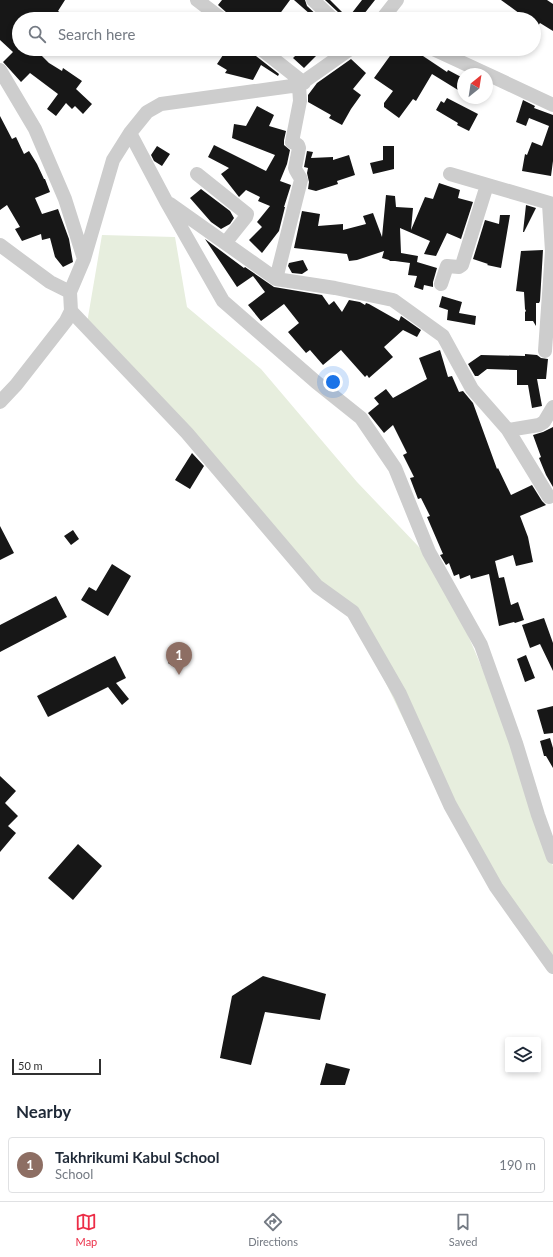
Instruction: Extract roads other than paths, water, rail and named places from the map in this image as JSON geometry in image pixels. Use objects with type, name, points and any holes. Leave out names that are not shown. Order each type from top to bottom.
[{"type":"street","points":[[197,0],[213,12]]},
{"type":"street","points":[[313,0],[326,12]]},
{"type":"street","points":[[388,12],[397,0]]},
{"type":"street","points":[[269,56],[301,84]]},
{"type":"street","points":[[0,402],[66,322],[71,311],[70,292],[84,259],[113,160],[130,133],[147,112],[161,104],[301,84],[340,56]]},
{"type":"street","points":[[448,56],[474,68]]},
{"type":"street","points":[[0,70],[35,129],[65,200],[84,259]]},
{"type":"street","points":[[493,77],[553,105]]},
{"type":"street","points":[[276,278],[301,180],[301,177],[296,172],[295,168],[299,148],[292,142],[300,101],[301,84]]},
{"type":"street","points":[[130,133],[166,201],[223,301],[316,382],[361,418],[395,468],[428,552],[481,645],[516,743],[538,815],[553,857]]},
{"type":"street","points":[[197,174],[247,214],[226,242]]},
{"type":"street","points":[[450,174],[551,204],[552,251],[544,351]]},
{"type":"street","points":[[442,284],[447,266],[459,267],[462,265],[487,185]]},
{"type":"street","points":[[166,201],[276,278],[393,300],[443,336],[472,389],[508,430],[549,497]]},
{"type":"street","points":[[0,245],[50,282],[70,292]]},
{"type":"street","points":[[71,311],[186,433],[317,586],[353,612],[400,694],[450,805],[496,887],[553,968]]},
{"type":"street","points":[[508,430],[539,426],[544,422],[553,407]]},
{"type":"place","name":"Takhrikumi Kabul School","points":[[179,675]]}]
